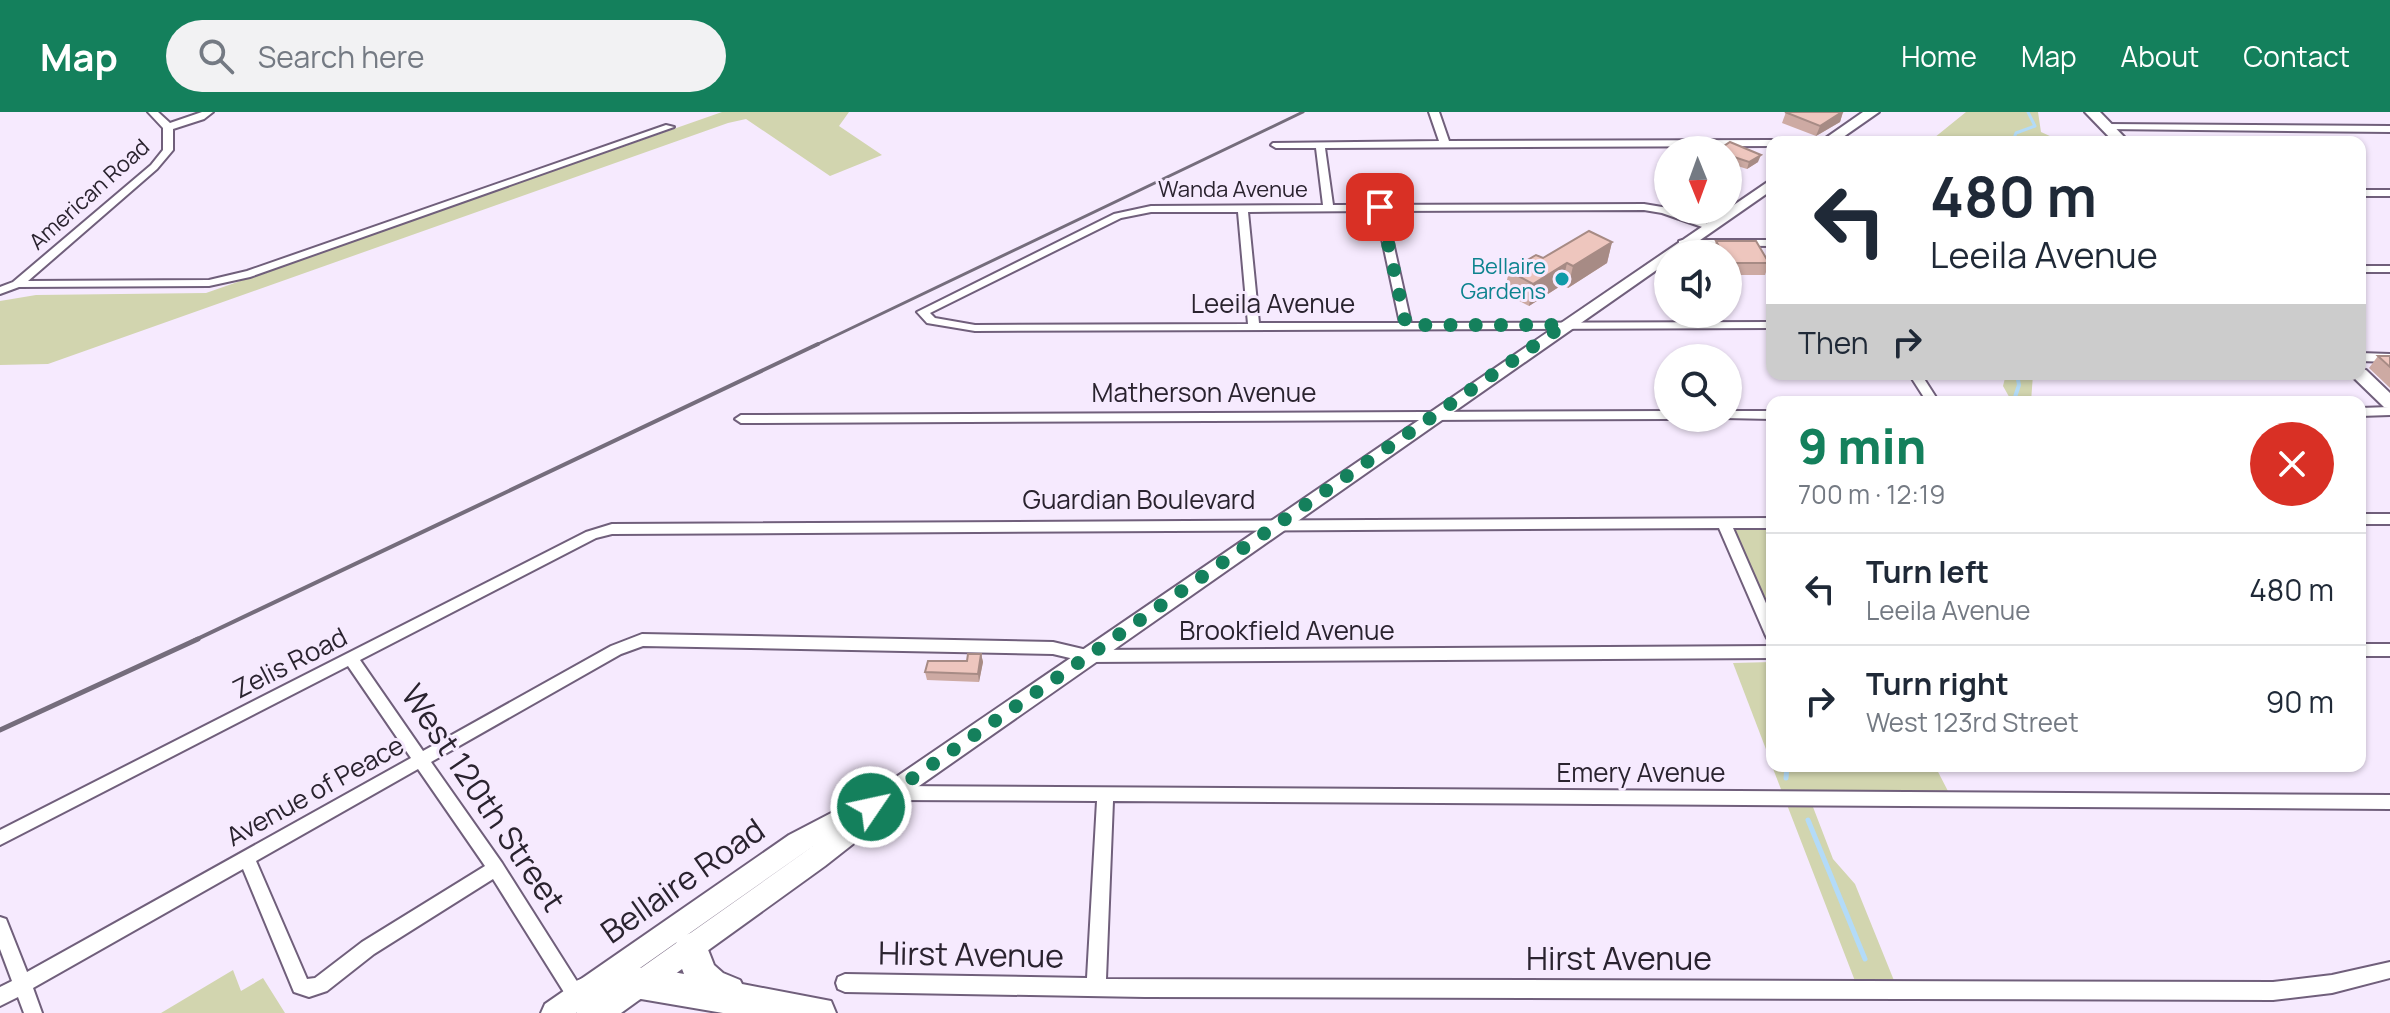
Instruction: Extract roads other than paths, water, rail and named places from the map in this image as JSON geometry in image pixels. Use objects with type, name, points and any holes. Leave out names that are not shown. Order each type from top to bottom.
[{"type":"highway","points":[[691,948],[701,975],[708,984],[765,1004]]},
{"type":"highway","points":[[580,1009],[606,984],[641,983],[819,1013]]},
{"type":"street","name":"American Road","points":[[0,291],[17,284],[154,167],[168,150],[168,127],[153,112]]},
{"type":"street","points":[[168,127],[208,112]]},
{"type":"street","points":[[1434,112],[1445,145]]},
{"type":"street","points":[[1836,136],[1872,112]]},
{"type":"street","points":[[2092,112],[2116,136]]},
{"type":"street","points":[[17,284],[209,283],[250,274],[669,127]]},
{"type":"street","points":[[2108,127],[2390,129]]},
{"type":"street","points":[[1276,145],[1766,143]]},
{"type":"street","points":[[1320,145],[1328,208]]},
{"type":"street","name":"Bellaire Road","points":[[1687,240],[1766,187]]},
{"type":"street","points":[[2366,193],[2390,193]]},
{"type":"street","points":[[1380,207],[1406,325]]},
{"type":"street","name":"Wanda Avenue","points":[[923,312],[1118,216],[1151,209],[1644,207],[1664,210],[1708,226]]},
{"type":"street","points":[[1243,208],[1254,327]]},
{"type":"street","points":[[1742,243],[1766,243]]},
{"type":"street","name":"Bellaire Road","points":[[580,1009],[798,842],[826,825],[858,815],[891,793],[1654,263]]},
{"type":"street","points":[[2366,269],[2390,269]]},
{"type":"street","name":"Leeila Avenue","points":[[923,312],[931,321],[975,328],[1766,325]]},
{"type":"street","points":[[2366,357],[2390,358]]},
{"type":"street","points":[[2366,380],[2390,403]]},
{"type":"street","points":[[2366,412],[2390,411]]},
{"type":"street","name":"Matherson Avenue","points":[[741,419],[1654,415]]},
{"type":"street","points":[[1742,415],[1766,415]]},
{"type":"street","points":[[2366,519],[2390,519]]},
{"type":"street","name":"Guardian Boulevard","points":[[602,531],[638,528],[1278,523],[1766,523]]},
{"type":"street","points":[[1724,524],[1766,620]]},
{"type":"street","name":"Zelis Road","points":[[0,838],[602,531]]},
{"type":"street","name":"Brookfield Avenue","points":[[658,638],[1053,648],[1087,656],[1766,652]]},
{"type":"street","name":"Avenue of Peace","points":[[0,997],[616,650],[642,640],[658,638]]},
{"type":"street","points":[[2366,650],[2390,650]]},
{"type":"street","name":"West 120th Street","points":[[351,659],[496,868],[580,1009]]},
{"type":"street","name":"Emery Avenue","points":[[891,793],[2390,802]]},
{"type":"street","points":[[1096,987],[1105,796]]},
{"type":"street","name":"Bellaire Road","points":[[641,983],[844,837],[858,815]]},
{"type":"street","points":[[247,859],[301,986],[309,988],[320,985],[368,948],[496,868]]},
{"type":"street","points":[[0,925],[33,1013]]},
{"type":"street","name":"Hirst Avenue","points":[[845,983],[1096,987],[2273,991],[2332,984],[2390,970]]},
{"type":"waterway","points":[[2015,136],[2035,126],[2028,112]]},
{"type":"waterway","points":[[2015,396],[2018,380]]},
{"type":"waterway","points":[[1786,772],[1786,778]]},
{"type":"waterway","points":[[1808,820],[1865,959]]},
{"type":"railway","points":[[814,346],[1303,112]]},
{"type":"railway","points":[[193,641],[818,344]]},
{"type":"railway","points":[[0,730],[198,639]]},
{"type":"place","name":"Bellaire Gardens","points":[[1562,279]]}]
